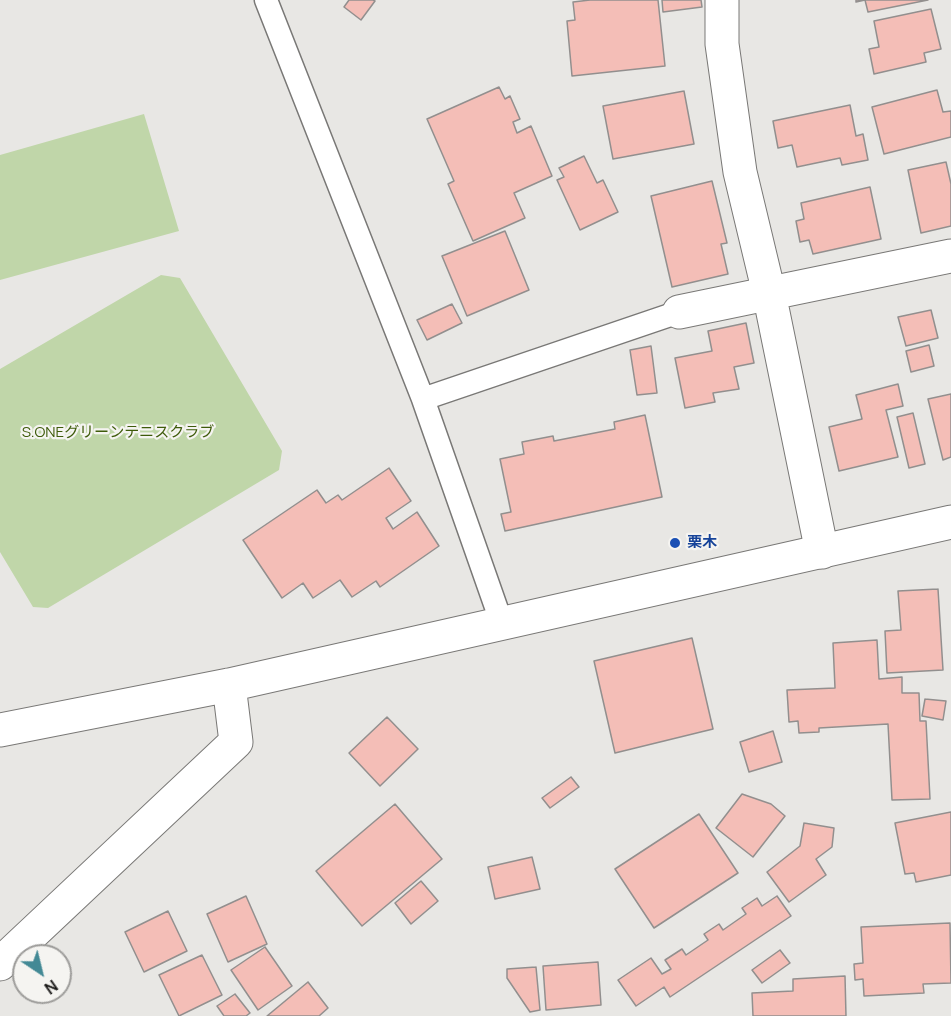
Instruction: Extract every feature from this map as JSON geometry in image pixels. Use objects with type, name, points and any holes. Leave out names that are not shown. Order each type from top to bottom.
[{"type":"main road","points":[[722,0],[722,44],[740,172],[769,293],[822,552]]},
{"type":"main road","points":[[680,312],[951,256]]},
{"type":"main road","points":[[0,730],[229,685],[951,522]]},
{"type":"main road","points":[[0,964],[236,742],[229,685]]},
{"type":"lane","points":[[266,0],[423,399],[502,624]]},
{"type":"lane","points":[[423,399],[680,312]]},
{"type":"green space","points":[[144,114],[179,231],[0,280],[0,155]]},
{"type":"green space","name":"S.ONEグリーンテニスクラブ","points":[[161,275],[180,278],[282,451],[279,470],[48,608],[33,607],[0,552],[0,369]]},
{"type":"building","points":[[349,0],[375,1],[361,20],[344,7]]},
{"type":"building","points":[[658,0],[665,66],[572,76],[567,21],[575,20],[573,2]]},
{"type":"building","points":[[662,0],[701,0],[702,7],[663,12]]},
{"type":"building","points":[[865,0],[928,0],[868,12]]},
{"type":"building","points":[[931,9],[941,49],[924,53],[926,62],[874,74],[869,49],[879,47],[874,21]]},
{"type":"building","points":[[499,87],[505,99],[510,96],[520,119],[513,122],[517,133],[531,126],[552,176],[514,193],[525,218],[473,241],[448,184],[454,181],[427,119]]},
{"type":"building","points":[[937,90],[943,112],[951,111],[951,137],[884,154],[872,107]]},
{"type":"building","points":[[684,91],[694,144],[613,159],[603,106]]},
{"type":"building","points":[[850,105],[856,136],[863,134],[868,160],[842,165],[840,158],[797,167],[792,145],[778,148],[773,121]]},
{"type":"building","points":[[584,156],[597,183],[603,180],[618,212],[580,230],[557,180],[564,177],[559,168]]},
{"type":"building","points":[[946,162],[951,184],[951,226],[921,233],[908,170]]},
{"type":"building","points":[[712,181],[727,243],[721,244],[728,274],[672,287],[651,196]]},
{"type":"building","points":[[870,187],[881,239],[813,254],[809,240],[800,242],[796,221],[804,219],[801,203]]},
{"type":"building","points":[[505,231],[529,290],[467,316],[442,256]]},
{"type":"building","points":[[452,304],[462,323],[427,340],[417,320]]},
{"type":"building","points":[[931,310],[938,338],[906,346],[898,317]]},
{"type":"building","points":[[746,323],[754,363],[734,367],[739,389],[713,393],[715,402],[685,408],[675,358],[712,351],[708,331]]},
{"type":"building","points":[[929,345],[934,366],[911,372],[906,351]]},
{"type":"building","points":[[651,346],[657,393],[637,395],[630,350]]},
{"type":"building","points":[[898,384],[903,406],[886,410],[898,457],[839,471],[829,427],[862,419],[856,395]]},
{"type":"building","points":[[951,394],[951,457],[943,460],[928,399]]},
{"type":"building","points":[[913,413],[925,464],[909,468],[897,417]]},
{"type":"building","points":[[645,415],[662,497],[505,531],[501,514],[511,512],[500,459],[524,454],[522,442],[553,436],[554,441],[615,429],[614,422]]},
{"type":"building","points":[[389,468],[411,501],[386,518],[393,529],[417,512],[439,546],[380,587],[376,581],[352,597],[340,580],[313,598],[303,583],[282,598],[243,540],[317,490],[326,503],[338,495],[342,500]]},
{"type":"building","points":[[938,589],[943,670],[887,673],[885,631],[901,630],[898,591]]},
{"type":"building","points":[[692,638],[713,729],[615,753],[594,661]]},
{"type":"building","points":[[877,640],[879,679],[902,677],[902,693],[919,693],[920,721],[926,721],[930,799],[892,800],[888,724],[819,728],[819,732],[799,733],[798,721],[789,722],[787,690],[835,688],[833,643]]},
{"type":"building","points":[[925,699],[946,701],[943,720],[922,716]]},
{"type":"building","points":[[387,717],[418,749],[380,786],[349,753]]},
{"type":"building","points":[[773,731],[782,762],[749,772],[740,742]]},
{"type":"building","points":[[571,777],[579,787],[550,808],[542,798]]},
{"type":"building","points":[[742,794],[771,804],[785,816],[753,857],[716,828]]},
{"type":"building","points":[[395,804],[442,859],[362,926],[316,871]]},
{"type":"building","points":[[951,812],[951,875],[916,882],[914,873],[905,874],[895,823]]},
{"type":"building","points":[[699,814],[738,873],[654,928],[615,869]]},
{"type":"building","points":[[804,823],[834,828],[832,847],[816,859],[826,875],[789,902],[767,872],[800,846]]},
{"type":"building","points":[[532,857],[540,889],[495,899],[488,867]]},
{"type":"building","points":[[421,881],[438,901],[411,924],[395,903]]},
{"type":"building","points":[[246,896],[267,944],[228,962],[207,914]]},
{"type":"building","points":[[777,896],[791,916],[670,997],[664,987],[636,1006],[618,980],[651,958],[662,974],[671,969],[665,960],[682,949],[686,955],[708,940],[704,934],[719,924],[723,930],[746,914],[742,908],[757,898],[762,906]]},
{"type":"building","points":[[168,911],[187,951],[144,972],[125,932]]},
{"type":"building","points":[[950,923],[951,983],[923,984],[924,993],[864,996],[863,979],[855,980],[854,964],[863,963],[861,927]]},
{"type":"building","points":[[265,947],[292,986],[258,1010],[231,970]]},
{"type":"building","points":[[780,950],[790,963],[762,983],[752,970]]},
{"type":"building","points":[[202,955],[222,995],[179,1016],[159,975]]},
{"type":"building","points":[[598,962],[601,1005],[546,1010],[543,966]]},
{"type":"building","points":[[536,967],[540,1010],[530,1012],[507,978],[507,969]]},
{"type":"building","points":[[845,976],[846,1016],[753,1016],[752,993],[793,991],[793,979]]},
{"type":"building","points":[[308,982],[328,1008],[319,1016],[267,1016]]},
{"type":"building","points":[[235,994],[250,1013],[246,1016],[224,1016],[217,1006]]},
{"type":"place","name":"栗木","points":[[675,543]]}]
